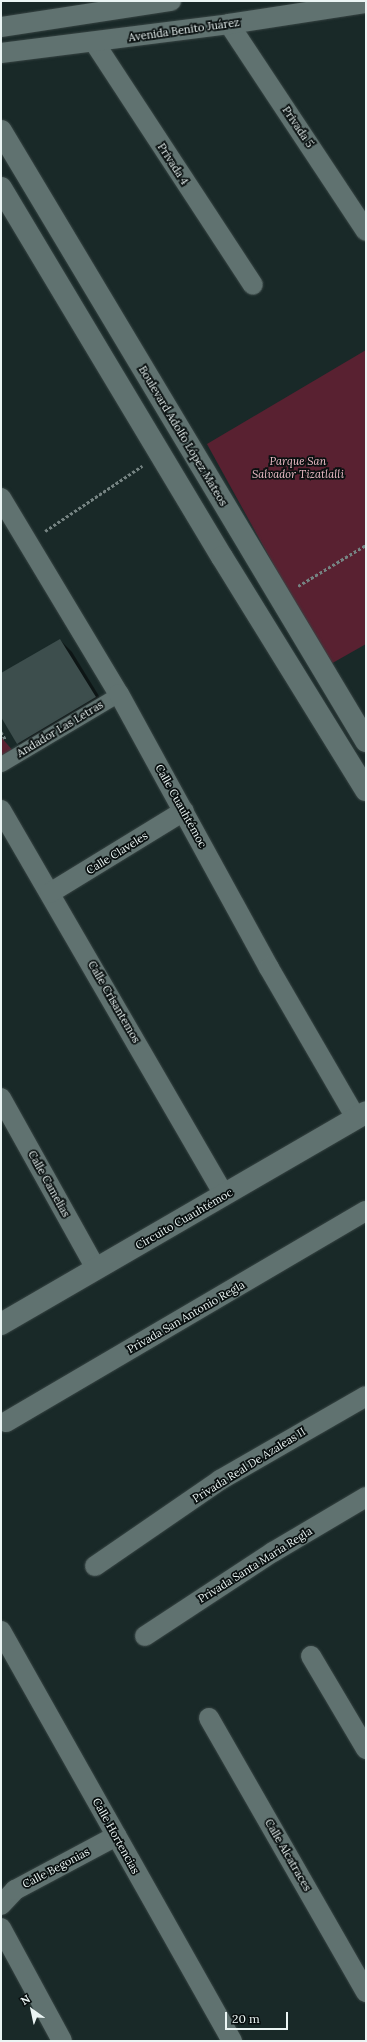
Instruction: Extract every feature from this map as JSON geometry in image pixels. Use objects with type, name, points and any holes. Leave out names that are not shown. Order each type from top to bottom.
[{"type":"street","points":[[1,27],[164,2],[157,34]]},
{"type":"street","name":"Avenida Benito Juárez","points":[[1,53],[157,34],[366,3]]},
{"type":"street","name":"Privada 5","points":[[229,24],[366,231]]},
{"type":"street","name":"Privada 4","points":[[94,42],[252,285]]},
{"type":"street","name":"Boulevard Adolfo López Mateos","points":[[1,131],[248,544],[278,597],[366,741]]},
{"type":"street","points":[[1,188],[222,557],[366,790]]},
{"type":"street","name":"Calle Cuauhtémoc","points":[[1,498],[119,694],[269,968],[361,1115]]},
{"type":"street","points":[[222,557],[248,544]]},
{"type":"street","name":"Andador Las Letras","points":[[1,764],[119,694]]},
{"type":"street","name":"Calle Crisantemos","points":[[1,810],[224,1195]]},
{"type":"street","name":"Calle Claveles","points":[[50,893],[184,811]]},
{"type":"street","name":"Calle Camelias","points":[[1,1098],[96,1270]]},
{"type":"street","name":"Circuito Cuauhtémoc","points":[[1,1324],[361,1115]]},
{"type":"street","name":"Privada San Antonio Regla","points":[[6,1422],[366,1211]]},
{"type":"street","name":"Privada Real De Azaleas II","points":[[95,1566],[220,1480],[366,1396]]},
{"type":"street","name":"Privada Santa María Regla","points":[[145,1636],[273,1552],[366,1497]]},
{"type":"street","name":"Calle Hortencias","points":[[1,1630],[232,2041]]},
{"type":"street","points":[[311,1656],[366,1749]]},
{"type":"street","name":"Calle Alcatraces","points":[[209,1718],[366,1992]]},
{"type":"street","name":"Calle Begonias","points":[[1,1905],[15,1890],[116,1836]]},
{"type":"street","points":[[1,1928],[62,2041]]},
{"type":"path","points":[[28,542],[160,453]]},
{"type":"path","points":[[278,597],[366,545]]},
{"type":"green space","name":"Parque San Salvador Tizatlalli","points":[[366,350],[366,644],[329,665],[207,444]]},
{"type":"green space","points":[[1,737],[14,752],[1,760]]},
{"type":"building","points":[[60,639],[96,697],[17,744],[1,717],[1,673]]}]
